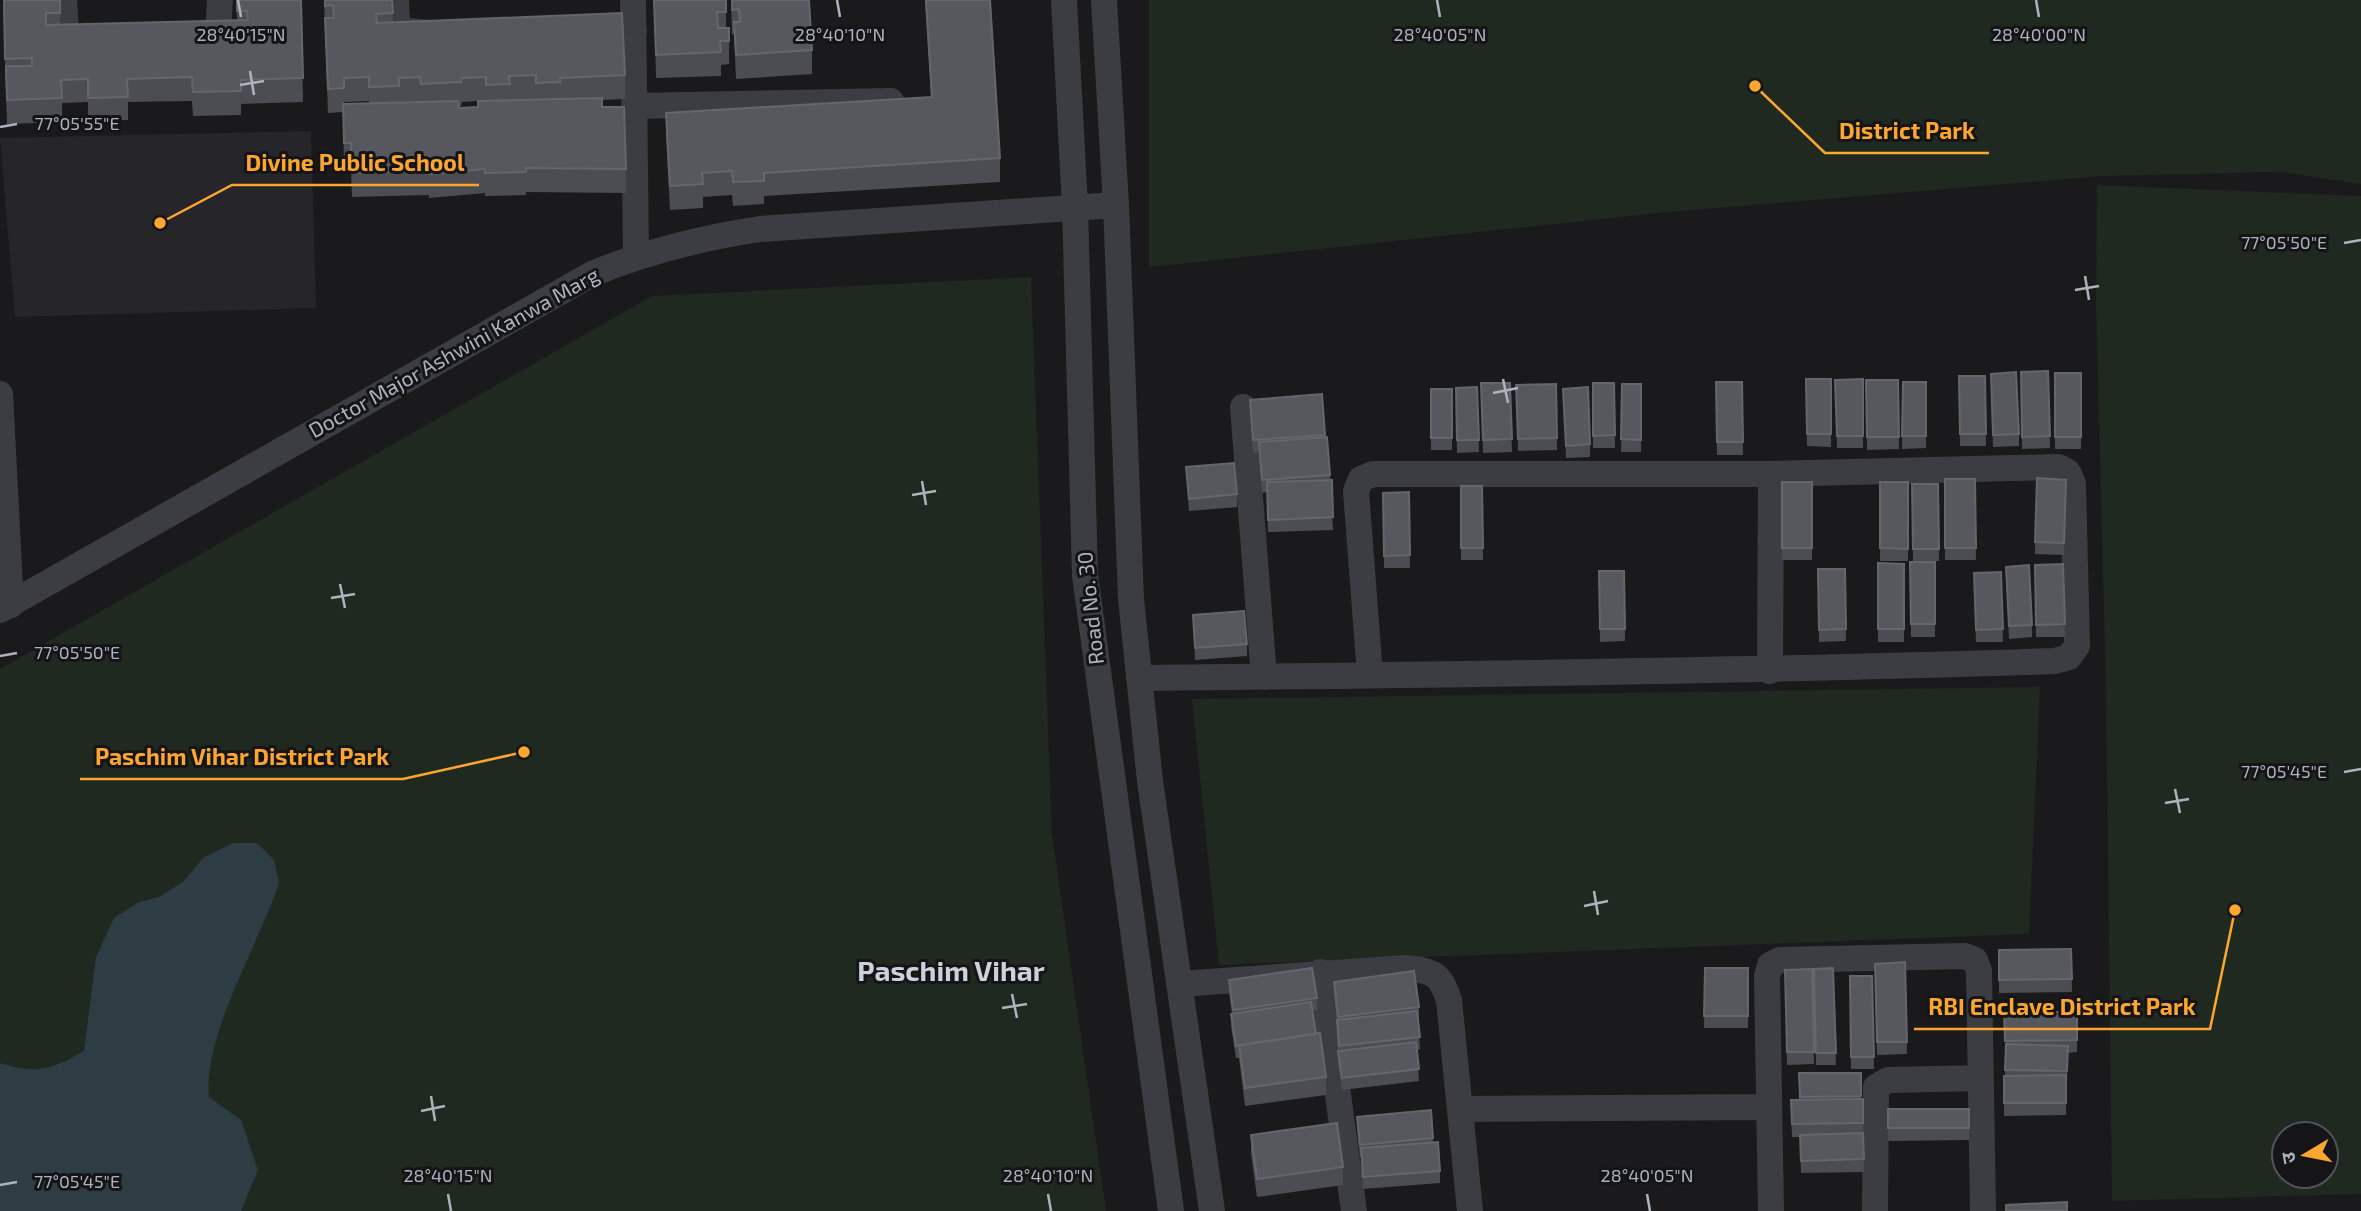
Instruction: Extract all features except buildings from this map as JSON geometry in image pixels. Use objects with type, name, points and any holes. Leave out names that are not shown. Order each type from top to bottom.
[{"type":"street","points":[[64,0],[65,26],[70,36],[113,38]]},
{"type":"street","points":[[179,37],[206,37],[218,33],[220,0]]},
{"type":"street","points":[[396,0],[397,23],[401,30],[407,33],[447,32]]},
{"type":"street","points":[[633,0],[636,256]]},
{"type":"street","name":"Road No. 30","points":[[1064,0],[1075,207],[1085,575],[1171,1211]]},
{"type":"street","name":"Road No. 30","points":[[1104,0],[1116,205],[1131,599],[1150,782],[1212,1211]]},
{"type":"street","points":[[567,31],[634,30]]},
{"type":"street","points":[[634,107],[915,100]]},
{"type":"street","name":"Doctor Major Ashwini Kanwa Marg","points":[[5,608],[592,274],[636,256],[702,238],[760,229],[1116,205]]},
{"type":"street","points":[[0,394],[5,608]]},
{"type":"street","points":[[1243,407],[1264,677]]},
{"type":"street","points":[[1139,678],[1370,676],[1770,671],[2055,661],[2069,657],[2077,646],[2073,484],[2068,472],[2059,467],[1771,474],[1373,474],[1361,479],[1356,491],[1370,676]]},
{"type":"street","points":[[1770,671],[1771,474]]},
{"type":"street","points":[[1771,1211],[1767,976],[1770,965],[1780,960],[1965,956],[1975,960],[1979,971],[1983,1211]]},
{"type":"street","points":[[1179,984],[1321,972],[1406,968],[1430,971],[1444,984],[1449,1000],[1470,1211]]},
{"type":"street","points":[[1321,972],[1354,1211]]},
{"type":"street","points":[[1875,1211],[1877,1087],[1888,1080],[1981,1078]]},
{"type":"street","points":[[1460,1109],[1769,1107]]},
{"type":"shaded area","points":[[311,131],[316,308],[15,317],[0,138]]},
{"type":"shaded area","points":[[233,843],[257,843],[274,860],[279,883],[223,1018],[209,1072],[209,1097],[241,1120],[258,1170],[241,1211],[0,1211],[0,1063],[24,1069],[44,1068],[84,1051],[96,957],[114,918],[139,902],[159,897],[184,881],[203,858]]},
{"type":"green space","points":[[1149,0],[2361,0],[2361,184],[2281,172],[2103,176],[1668,212],[1149,267]]},
{"type":"green space","points":[[2097,185],[2361,196],[2361,1194],[2112,1201],[2106,687],[2096,304]]},
{"type":"green space","points":[[1031,277],[1052,835],[1106,1211],[0,1211],[0,669],[652,296]]},
{"type":"green space","points":[[2040,687],[2029,934],[1219,965],[1192,699]]},
{"type":"place","name":"District Park","points":[[1755,86]]},
{"type":"place","name":"Divine Public School","points":[[160,223]]},
{"type":"place","name":"Paschim Vihar District Park","points":[[524,752]]},
{"type":"place","name":"RBI Enclave District Park","points":[[2235,910]]},
{"type":"district","name":"Paschim Vihar","points":[[951,971]]}]
